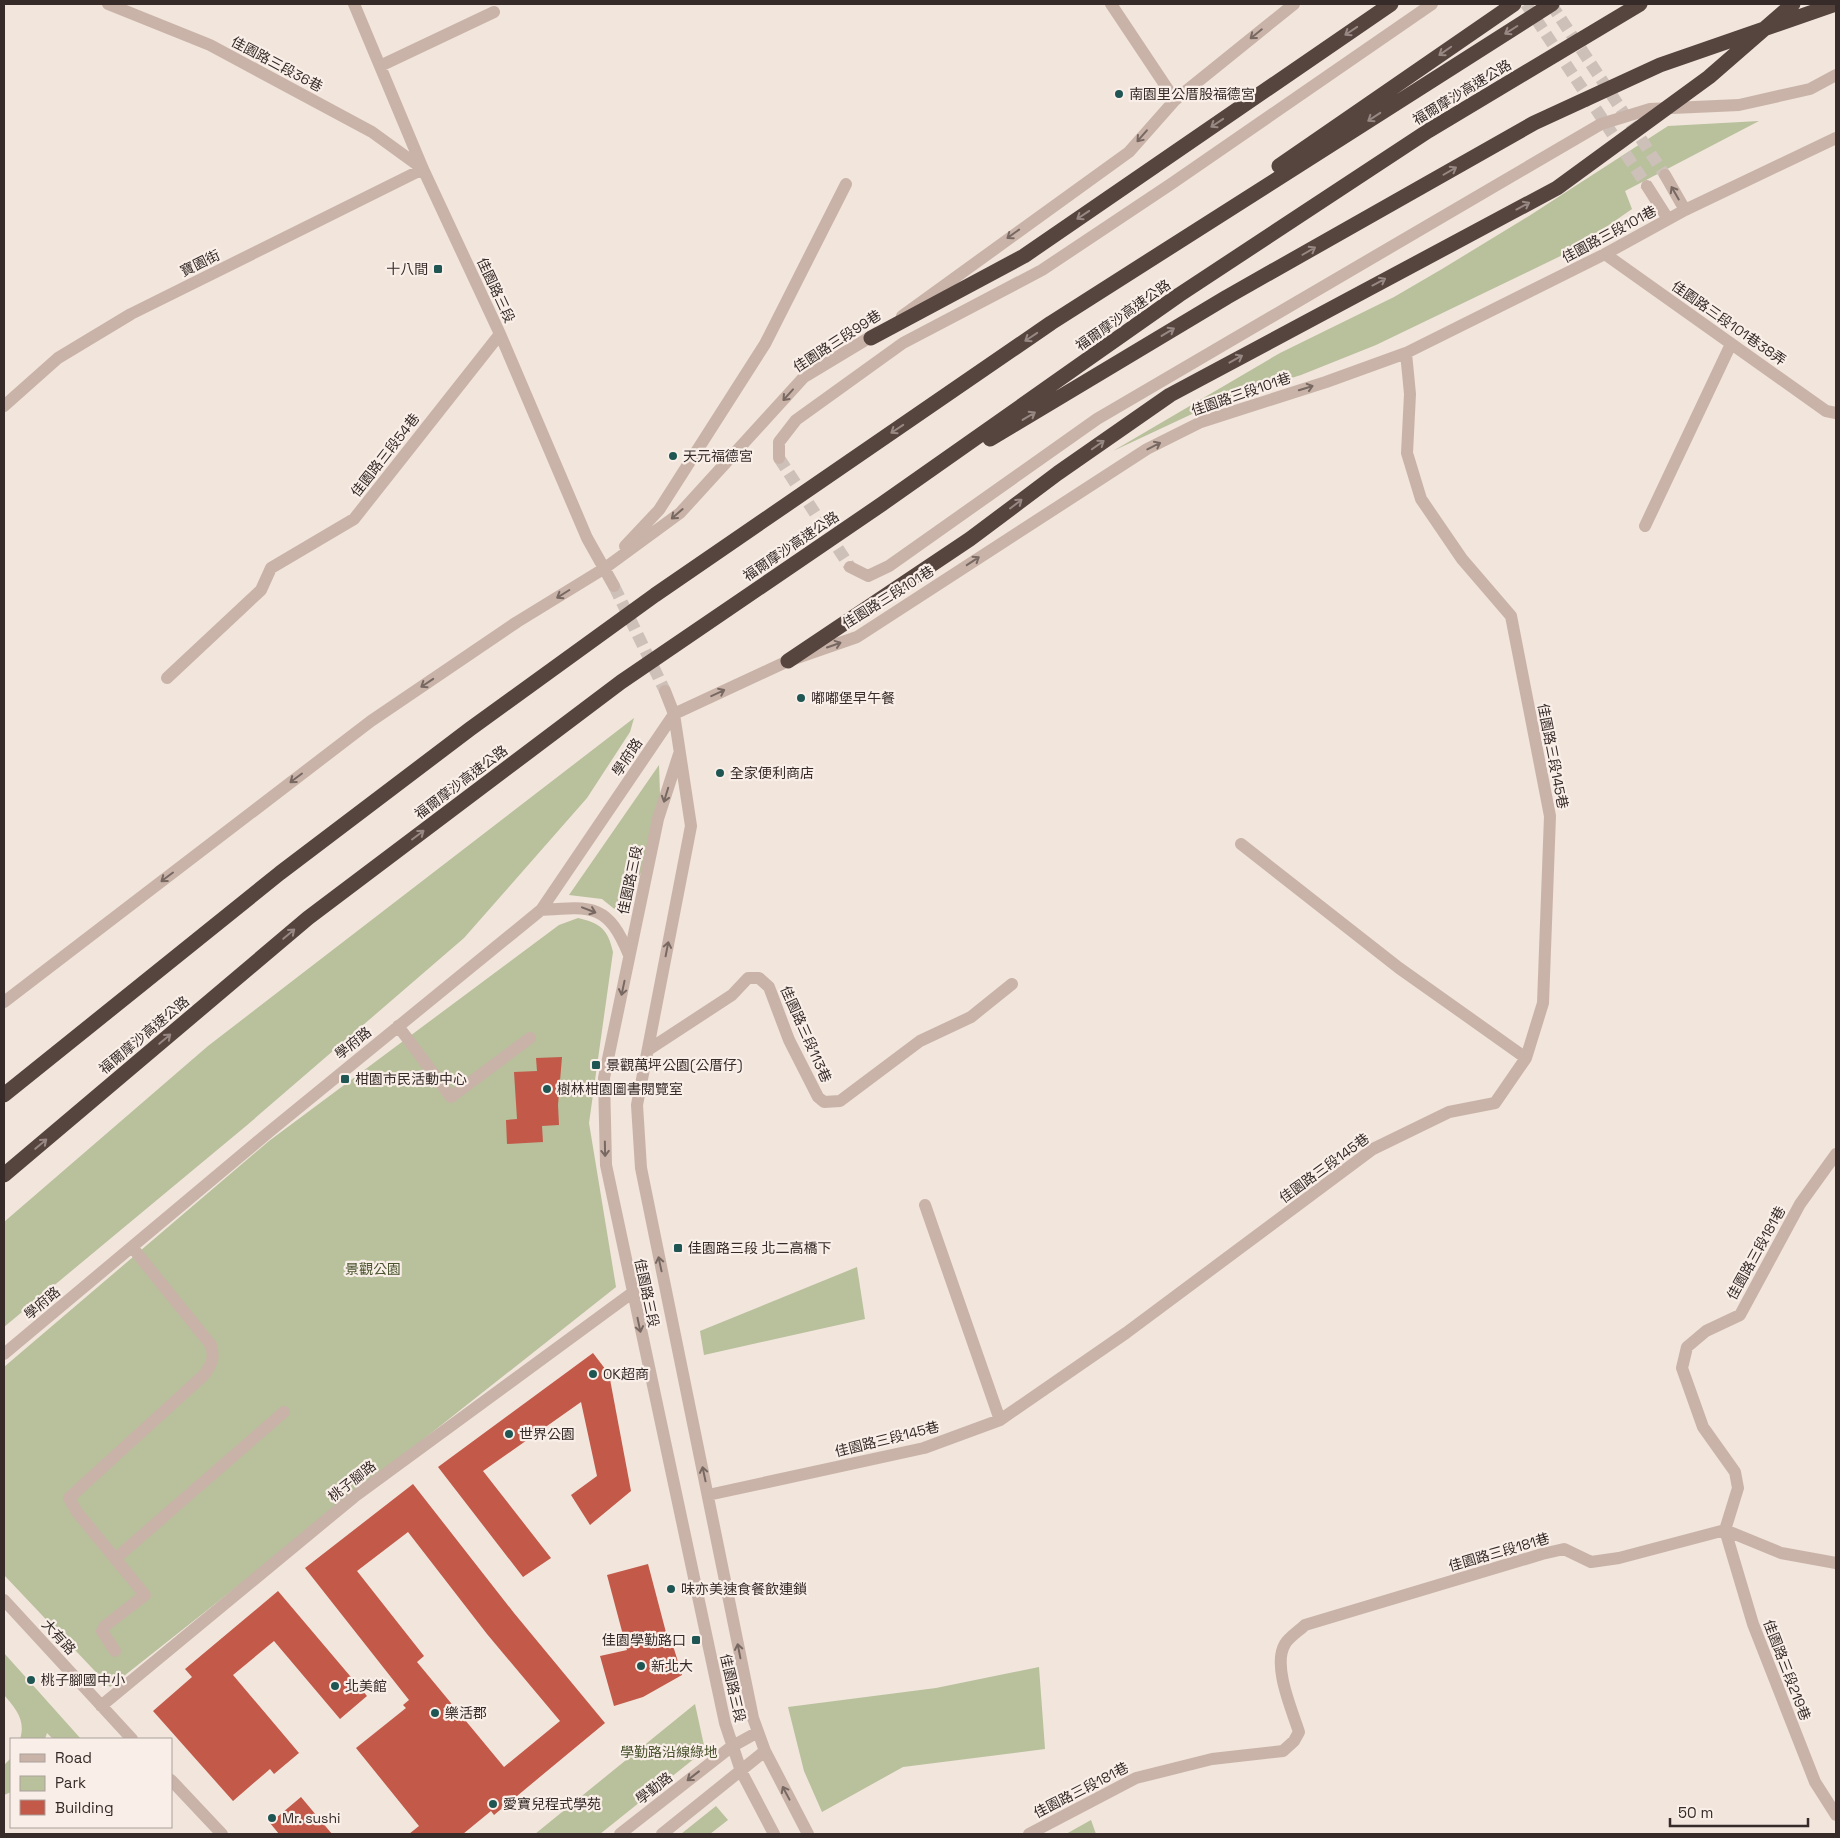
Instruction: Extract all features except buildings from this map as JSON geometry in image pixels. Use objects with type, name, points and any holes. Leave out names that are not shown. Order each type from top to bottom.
[{"type":"highway","points":[[871,338],[1024,256],[1392,4]]},
{"type":"highway","points":[[1051,323],[1514,4]]},
{"type":"highway","name":"福爾摩沙高速公路","points":[[4,1095],[280,873],[470,729],[655,595],[1051,323],[1552,4]]},
{"type":"highway","name":"福爾摩沙高速公路","points":[[4,1175],[308,918],[621,682],[882,504],[1179,295],[1412,142],[1640,4]]},
{"type":"highway","points":[[788,661],[970,539],[1058,473],[1170,395],[1557,188],[1709,77],[1793,4]]},
{"type":"highway","points":[[882,504],[1227,297],[1534,123],[1660,65],[1836,4]]},
{"type":"street","name":"佳園路三段36巷","points":[[108,4],[210,45],[372,132],[423,169]]},
{"type":"street","name":"佳園路三段","points":[[354,4],[423,169],[500,334],[587,538],[614,586]]},
{"type":"street","points":[[1111,4],[1174,100]]},
{"type":"street","name":"佳園路三段99巷","points":[[605,568],[680,513],[804,377],[871,338],[1129,152],[1174,100],[1294,4]]},
{"type":"street","points":[[779,458],[779,442],[796,420],[903,343],[1042,270],[1171,184],[1432,4]]},
{"type":"street","points":[[380,66],[494,12]]},
{"type":"street","points":[[850,567],[868,576],[889,566],[1097,418],[1601,124],[1650,109],[1739,105],[1810,89],[1836,74]]},
{"type":"street","name":"佳園路三段101巷","points":[[674,714],[788,661],[857,637],[1147,449],[1201,422],[1326,382],[1406,352],[1605,254],[1685,210],[1836,138]]},
{"type":"street","name":"寶園街","points":[[4,406],[58,358],[131,314],[423,169]]},
{"type":"street","points":[[1665,175],[1685,210]]},
{"type":"street","points":[[4,1002],[371,721],[517,622],[605,568],[659,510],[765,344],[846,184]]},
{"type":"street","points":[[1647,186],[1668,219]]},
{"type":"street","name":"佳園路三段101巷38弄","points":[[1605,254],[1826,411],[1836,413]]},
{"type":"street","name":"佳園路三段54巷","points":[[167,678],[261,590],[271,568],[354,519],[500,334]]},
{"type":"street","points":[[1645,526],[1731,344]]},
{"type":"street","name":"佳園路三段145巷","points":[[708,1495],[924,1448],[1000,1420],[1126,1334],[1373,1149],[1449,1112],[1495,1103],[1526,1058],[1542,1003],[1550,816],[1511,616],[1462,559],[1421,499],[1406,453],[1410,394],[1406,352]]},
{"type":"street","name":"佳園路三段","points":[[665,691],[674,714],[691,826],[636,1105],[641,1168],[753,1718],[765,1751],[808,1834]]},
{"type":"street","name":"學府路","points":[[4,1354],[398,1026],[541,910],[674,714]]},
{"type":"street","name":"佳園路三段","points":[[680,749],[658,819],[604,1078],[606,1165],[731,1747],[741,1771],[774,1834]]},
{"type":"street","points":[[1241,844],[1399,968],[1526,1058]]},
{"type":"street","points":[[541,910],[583,906],[606,916],[619,930],[630,955]]},
{"type":"street","name":"佳園路三段113巷","points":[[648,1050],[732,996],[748,978],[759,978],[769,987],[789,1040],[818,1098],[824,1102],[840,1101],[920,1041],[971,1017],[1012,984]]},
{"type":"street","points":[[398,1026],[450,1097],[530,1038]]},
{"type":"street","name":"佳園路三段181巷","points":[[1029,1834],[1136,1778],[1212,1759],[1283,1751],[1294,1741],[1299,1732],[1280,1669],[1281,1654],[1286,1643],[1305,1625],[1564,1549],[1591,1562],[1619,1558],[1725,1530],[1738,1488],[1735,1472],[1703,1427],[1682,1368],[1687,1347],[1706,1331],[1740,1315],[1800,1204],[1836,1154]]},
{"type":"street","points":[[925,1205],[1000,1420]]},
{"type":"street","points":[[116,1651],[105,1638],[102,1631],[105,1626],[145,1595],[76,1512],[69,1498],[204,1375],[212,1363],[214,1354],[211,1345],[132,1247]]},
{"type":"street","name":"桃子腳路","points":[[101,1706],[354,1497],[632,1293]]},
{"type":"street","points":[[115,1559],[284,1412]]},
{"type":"street","points":[[1725,1530],[1781,1553],[1836,1563]]},
{"type":"street","name":"佳園路三段219巷","points":[[1725,1530],[1753,1624],[1815,1782],[1836,1815]]},
{"type":"street","name":"大有路","points":[[4,1600],[131,1738]]},
{"type":"street","name":"學勤路","points":[[620,1834],[731,1747],[758,1732]]},
{"type":"street","points":[[662,1834],[765,1751]]},
{"type":"street","points":[[172,1781],[222,1834]]},
{"type":"green space","points":[[1759,121],[1625,191],[1632,209],[1573,250],[1376,345],[1301,375],[1224,399],[1113,451],[1280,353],[1394,297],[1442,269],[1529,216],[1668,126]]},
{"type":"green space","points":[[634,718],[630,732],[587,798],[464,938],[246,1126],[4,1327],[4,1222],[208,1046]]},
{"type":"green space","points":[[659,765],[661,824],[623,916],[602,899],[569,895]]},
{"type":"green space","name":"景觀公園","points":[[578,918],[592,922],[602,928],[609,938],[613,952],[589,1123],[616,1287],[110,1687],[4,1575],[4,1367],[269,1141],[559,925]]},
{"type":"green space","points":[[857,1267],[865,1319],[704,1355],[700,1331]]},
{"type":"green space","points":[[4,1653],[80,1738],[52,1738],[47,1733],[45,1738],[20,1738],[21,1720],[4,1695]]},
{"type":"green space","points":[[1039,1667],[1045,1749],[903,1767],[822,1812],[804,1771],[788,1707],[936,1688]]},
{"type":"green space","name":"學勤路沿線綠地","points":[[695,1704],[705,1750],[600,1834],[535,1834]]},
{"type":"green space","points":[[10,1759],[10,1792],[4,1795],[4,1765]]},
{"type":"green space","points":[[716,1806],[728,1820],[710,1834],[681,1834]]},
{"type":"green space","points":[[1091,1820],[1096,1834],[1066,1834]]},
{"type":"tunnel","points":[[1526,4],[1647,186]]},
{"type":"tunnel","points":[[1551,4],[1665,175]]},
{"type":"tunnel","points":[[779,458],[850,567]]},
{"type":"tunnel","points":[[614,586],[665,691]]},
{"type":"place","name":"南園里公厝股福德宮","points":[[1119,94]]},
{"type":"place","name":"十八間","points":[[438,269]]},
{"type":"place","name":"天元福德宮","points":[[673,456]]},
{"type":"place","name":"嘟嘟堡早午餐","points":[[801,698]]},
{"type":"place","name":"全家便利商店","points":[[720,773]]},
{"type":"place","name":"景觀萬坪公園(公厝仔)","points":[[596,1065]]},
{"type":"place","name":"柑園市民活動中心","points":[[345,1079]]},
{"type":"place","name":"樹林柑園圖書閱覽室","points":[[547,1089]]},
{"type":"place","name":"佳園路三段 北二高橋下","points":[[678,1248]]},
{"type":"place","name":"OK超商","points":[[593,1374]]},
{"type":"place","name":"世界公園","points":[[509,1434]]},
{"type":"place","name":"味亦美速食餐飲連鎖","points":[[671,1589]]},
{"type":"place","name":"佳園學勤路口","points":[[696,1640]]},
{"type":"place","name":"新北大","points":[[641,1666]]},
{"type":"place","name":"桃子腳國中小","points":[[31,1680]]},
{"type":"place","name":"北美館","points":[[335,1686]]},
{"type":"place","name":"樂活郡","points":[[435,1713]]},
{"type":"place","name":"愛寶兒程式學苑","points":[[493,1804]]},
{"type":"place","name":"Mr. sushi","points":[[272,1818]]}]
